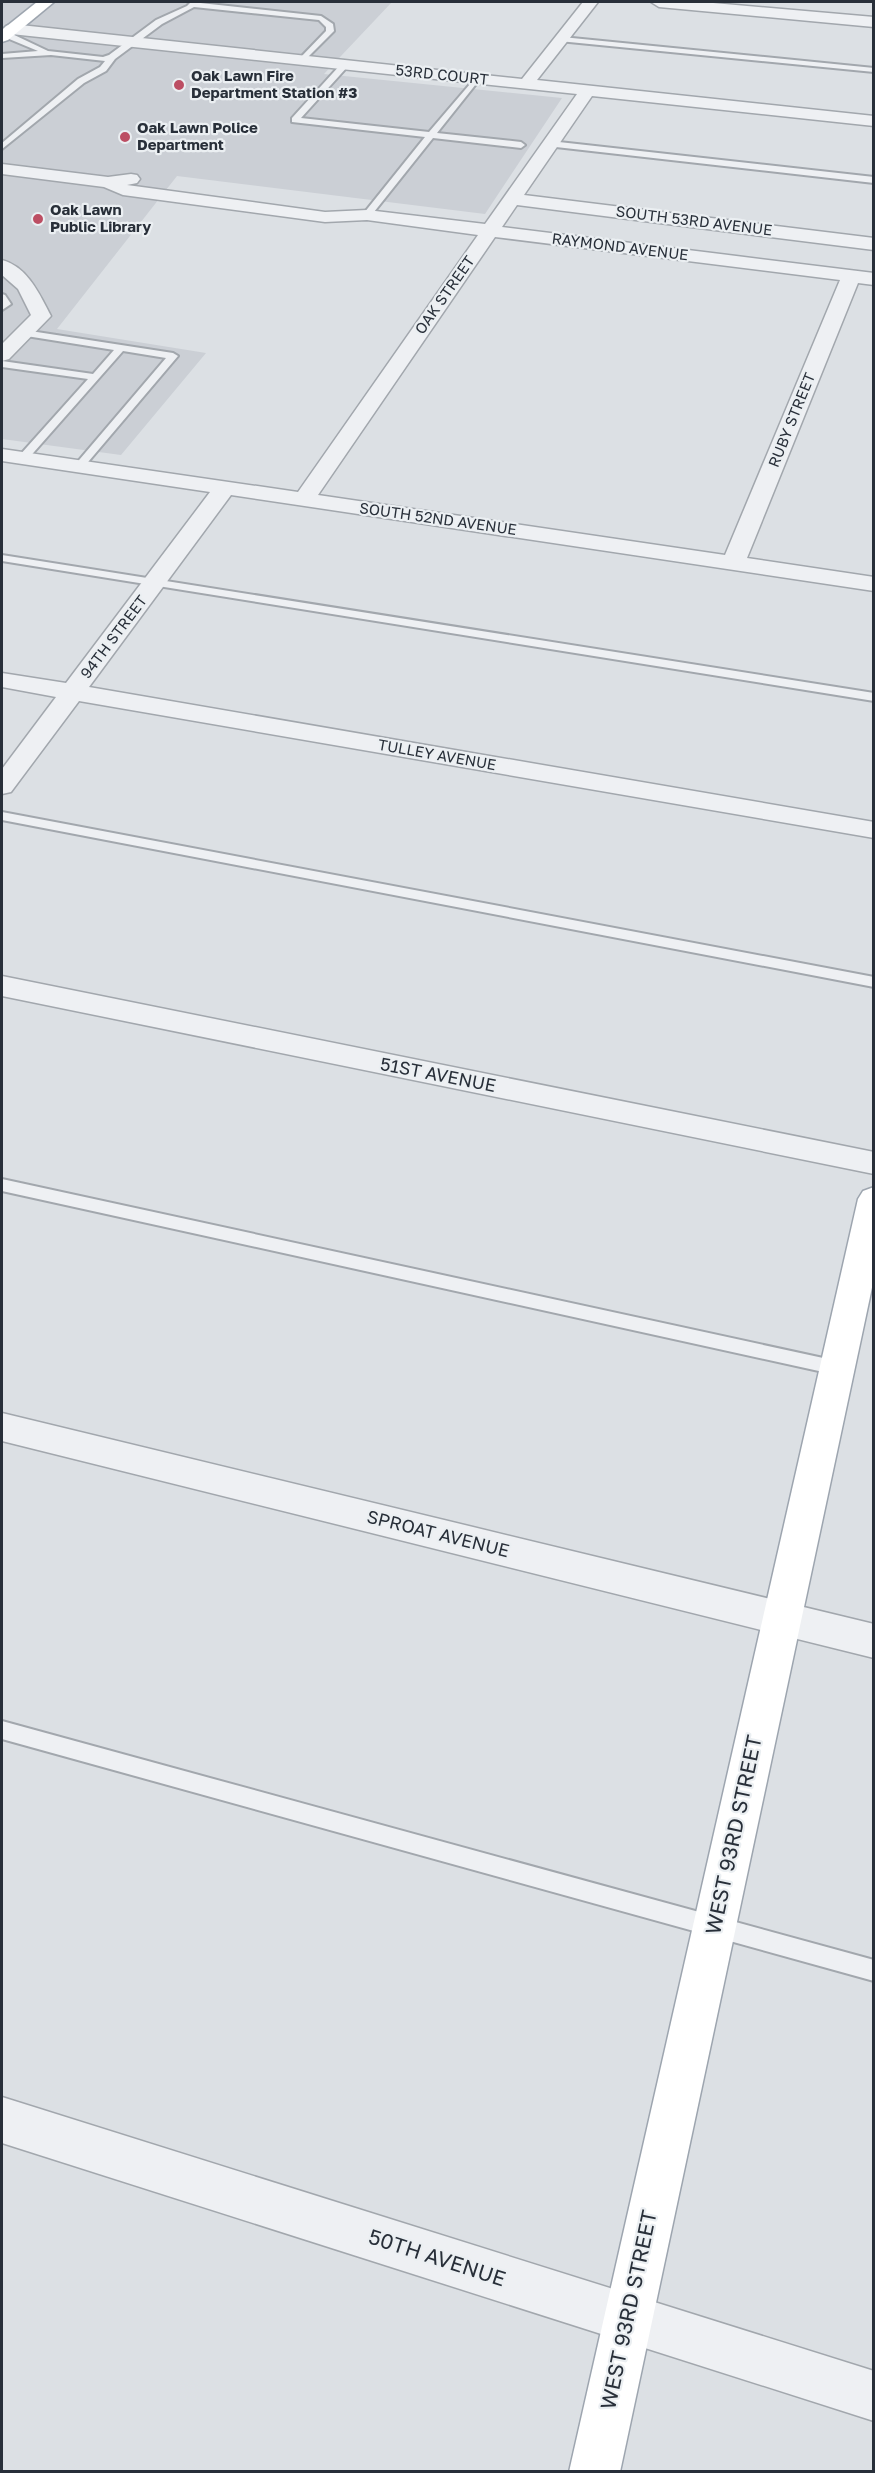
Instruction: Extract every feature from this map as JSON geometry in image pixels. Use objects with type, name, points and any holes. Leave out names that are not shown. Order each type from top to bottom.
[{"type":"main road","points":[[7,30],[46,2]]},
{"type":"main road","name":"WEST 93RD STREET","points":[[594,2472],[873,1199]]},
{"type":"street","points":[[526,84],[590,2]]},
{"type":"street","points":[[659,2],[873,22]]},
{"type":"street","name":"53RD COURT","points":[[7,30],[873,121]]},
{"type":"street","name":"OAK STREET","points":[[304,500],[587,91]]},
{"type":"street","name":"RAYMOND AVENUE","points":[[2,169],[108,182],[123,190],[326,217],[367,216],[873,279]]},
{"type":"street","name":"SOUTH 53RD AVENUE","points":[[514,199],[873,244]]},
{"type":"street","points":[[2,266],[26,286],[41,316],[10,343]]},
{"type":"street","name":"RUBY STREET","points":[[733,563],[851,276]]},
{"type":"street","name":"SOUTH 52ND AVENUE","points":[[12,457],[873,584]]},
{"type":"street","name":"94TH STREET","points":[[2,786],[225,488]]},
{"type":"street","name":"TULLEY AVENUE","points":[[2,680],[873,830]]},
{"type":"street","name":"51ST AVENUE","points":[[2,986],[873,1163]]},
{"type":"street","name":"SPROAT AVENUE","points":[[2,1427],[873,1641]]},
{"type":"street","name":"50TH AVENUE","points":[[2,2120],[873,2396]]},
{"type":"lane","points":[[2,147],[81,81],[103,69],[112,57],[130,42],[193,3],[321,18],[330,26],[330,31],[303,60]]},
{"type":"lane","points":[[7,30],[51,53]]},
{"type":"lane","points":[[562,39],[873,70]]},
{"type":"lane","points":[[2,56],[51,53],[103,59],[112,57]]},
{"type":"lane","points":[[345,65],[295,120],[521,145]]},
{"type":"lane","points":[[367,216],[476,79]]},
{"type":"lane","points":[[550,144],[873,180]]},
{"type":"lane","points":[[2,297],[6,304],[2,308]]},
{"type":"lane","points":[[10,343],[121,348],[172,356],[79,466]]},
{"type":"lane","points":[[12,457],[95,377],[121,348]]},
{"type":"lane","points":[[2,364],[95,377]]},
{"type":"lane","points":[[2,558],[873,697]]},
{"type":"lane","points":[[2,816],[873,982]]},
{"type":"lane","points":[[2,1185],[837,1368]]},
{"type":"lane","points":[[2,1730],[873,1971]]},
{"type":"shaded area","points":[[2,2],[392,2],[324,74],[562,98],[485,214],[177,176],[57,329],[206,353],[121,455],[2,439]]},
{"type":"place","name":"Oak Lawn Fire Department Station #3","points":[[179,85]]},
{"type":"place","name":"Oak Lawn Police Department","points":[[125,137]]},
{"type":"place","name":"Oak Lawn Public Library","points":[[38,219]]}]
